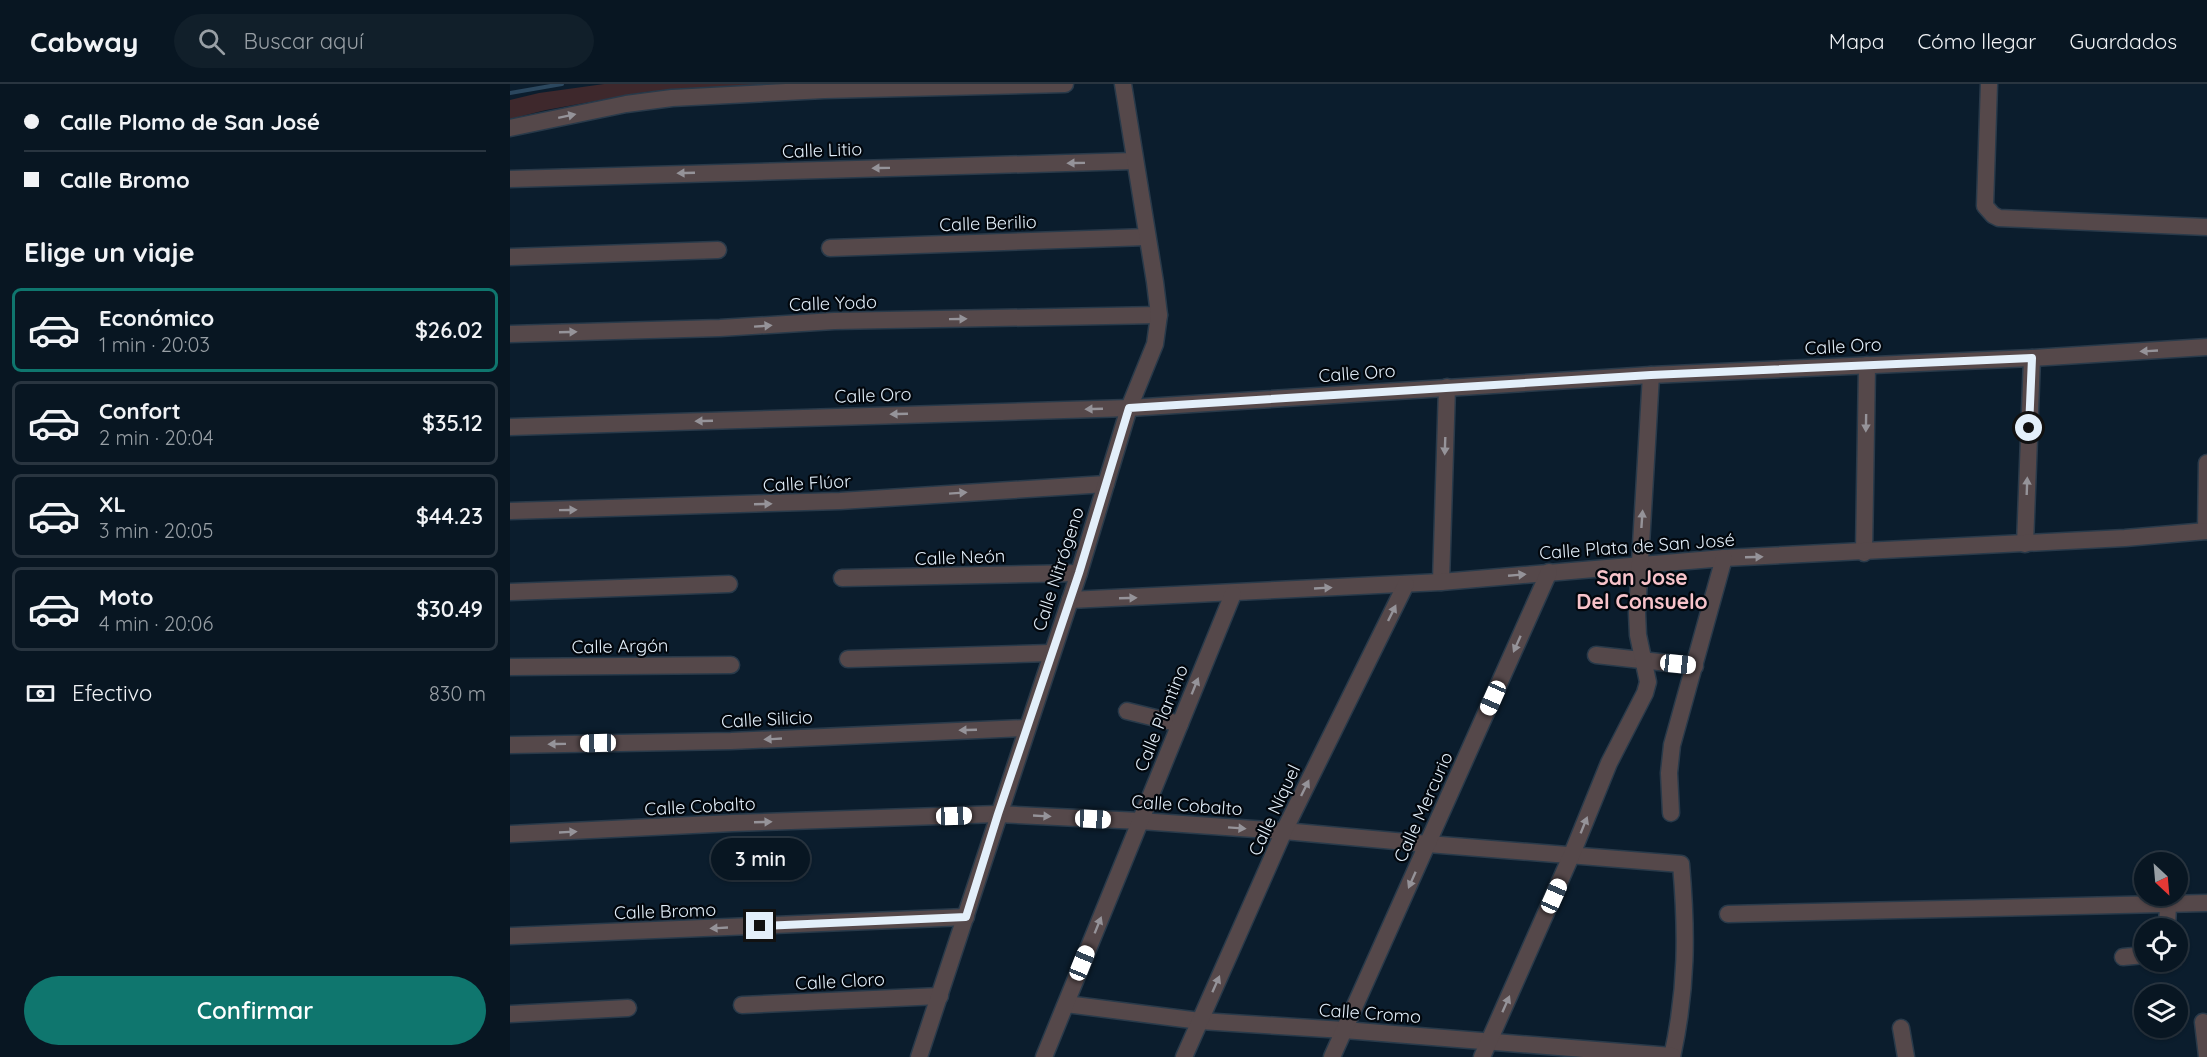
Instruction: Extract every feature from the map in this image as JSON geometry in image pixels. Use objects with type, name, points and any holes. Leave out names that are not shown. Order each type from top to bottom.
[{"type":"street","points":[[510,128],[616,106],[672,98],[824,90],[1065,84]]},
{"type":"street","name":"Calle Nitrógeno","points":[[919,1057],[1079,573],[1129,408],[1155,344],[1159,315],[1123,84]]},
{"type":"street","points":[[1989,84],[1985,206],[1993,215],[2000,218],[2207,227]]},
{"type":"street","name":"Calle Litio","points":[[510,179],[1134,161]]},
{"type":"street","name":"Calle Berilio","points":[[830,248],[1148,237]]},
{"type":"street","points":[[510,257],[718,250]]},
{"type":"street","name":"Calle Yodo","points":[[510,334],[720,328],[834,321],[1159,315]]},
{"type":"street","name":"Calle Oro","points":[[510,427],[1129,408],[1651,375],[2032,358],[2207,347]]},
{"type":"street","points":[[2025,544],[2032,358]]},
{"type":"street","points":[[1864,553],[1867,365]]},
{"type":"street","points":[[1485,1049],[1572,855],[1609,763],[1645,693],[1648,682],[1638,635],[1637,613],[1651,375]]},
{"type":"street","points":[[1441,582],[1447,387]]},
{"type":"street","points":[[2206,531],[2207,463]]},
{"type":"street","name":"Calle Flúor","points":[[510,511],[840,501],[1106,484]]},
{"type":"street","name":"Calle Plata de San José","points":[[1070,600],[1233,594],[1441,582],[1724,558],[2025,544],[2206,531]]},
{"type":"street","points":[[1671,813],[1669,773],[1677,719],[1695,666],[1724,558]]},
{"type":"street","name":"Calle Mercurio","points":[[1332,1057],[1549,572]]},
{"type":"street","name":"Calle Neón","points":[[842,578],[1079,573]]},
{"type":"street","points":[[510,592],[729,584]]},
{"type":"street","name":"Calle Níquel","points":[[1184,1057],[1284,831],[1406,584]]},
{"type":"street","name":"Calle Plantino","points":[[1044,1057],[1233,594]]},
{"type":"street","points":[[848,658],[1051,652]]},
{"type":"street","points":[[1596,655],[1695,666]]},
{"type":"street","name":"Calle Argón","points":[[510,667],[731,665]]},
{"type":"street","points":[[1127,711],[1180,724]]},
{"type":"street","name":"Calle Silicio","points":[[510,745],[731,741],[1026,728]]},
{"type":"street","name":"Calle Cobalto","points":[[510,834],[733,823],[998,814],[1284,831],[1681,864],[1685,909],[1684,979],[1679,1023],[1672,1056]]},
{"type":"street","points":[[2188,903],[2207,903]]},
{"type":"street","points":[[1728,914],[2134,905]]},
{"type":"street","name":"Calle Bromo","points":[[510,936],[966,917]]},
{"type":"street","points":[[2122,957],[2134,956]]},
{"type":"street","name":"Calle Cloro","points":[[742,1005],[940,996]]},
{"type":"street","name":"Calle Cromo","points":[[1066,1004],[1200,1021],[1344,1030],[1485,1049],[1672,1056]]},
{"type":"street","points":[[510,1014],[628,1008]]},
{"type":"street","points":[[2203,1022],[2207,1056]]},
{"type":"street","points":[[1901,1028],[1906,1057]]},
{"type":"shaded area","points":[[604,84],[772,84],[645,92],[510,119],[510,100],[539,93]]},
{"type":"waterway","points":[[510,93],[562,84]]},
{"type":"district","name":"San Jose Del Consuelo","points":[[1642,589]]},
{"type":"route","points":[[760,926],[966,917],[1051,652],[1079,573],[1129,408],[1651,375],[2032,358],[2029,428]]}]
